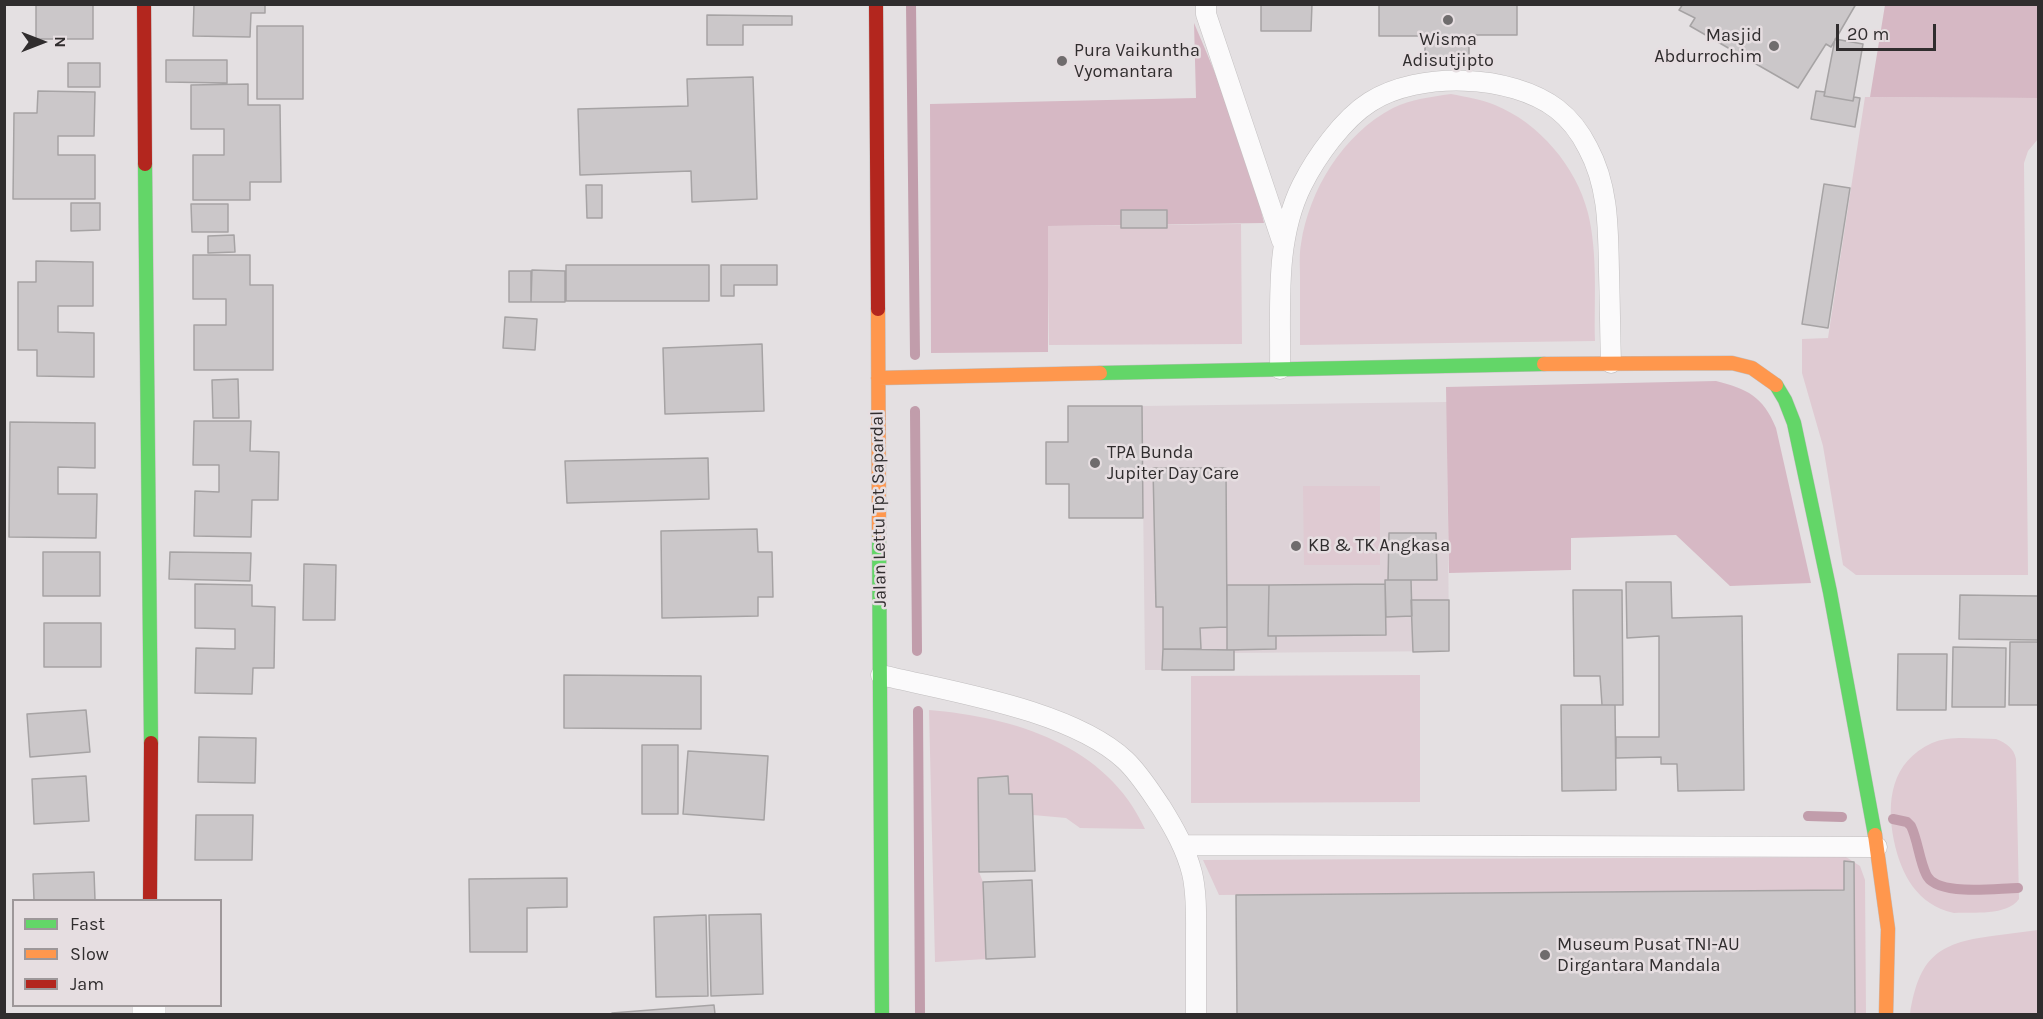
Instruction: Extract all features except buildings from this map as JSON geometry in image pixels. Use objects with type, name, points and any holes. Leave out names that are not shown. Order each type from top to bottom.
[{"type":"street","points":[[144,4],[151,761],[150,899]]},
{"type":"street","name":"Jalan Lettu Tpt Sapardal","points":[[876,4],[882,1014]]},
{"type":"street","points":[[878,378],[1611,363],[1732,363],[1752,368],[1774,382],[1785,400],[1794,423],[1830,592],[1877,847],[1888,929],[1886,1014]]},
{"type":"lane","points":[[1206,4],[1206,14],[1283,243]]},
{"type":"lane","points":[[1280,369],[1283,243],[1290,213],[1317,159],[1352,117],[1371,102],[1392,91],[1415,84],[1447,82],[1479,82],[1507,87],[1534,96],[1557,110],[1575,128],[1588,148],[1599,174],[1608,224],[1611,363]]},
{"type":"lane","points":[[881,675],[1024,710],[1053,720],[1102,744],[1125,760],[1172,824],[1183,845],[1192,873],[1196,899],[1196,1014]]},
{"type":"lane","points":[[1183,845],[1877,847]]},
{"type":"shaded area","points":[[1885,5],[2038,5],[2038,98],[1870,97]]},
{"type":"shaded area","points":[[1194,23],[1243,147],[1264,223],[1048,226],[1048,352],[931,353],[930,104],[1196,98]]},
{"type":"shaded area","points":[[1451,94],[1490,103],[1526,123],[1553,148],[1575,179],[1588,213],[1593,244],[1595,341],[1300,345],[1301,244],[1305,224],[1320,184],[1344,148],[1375,119],[1393,108],[1414,100]]},
{"type":"shaded area","points":[[1865,97],[2038,98],[2038,139],[2028,151],[2024,163],[2028,575],[1856,575],[1843,565],[1823,446],[1802,373],[1802,339],[1828,338]]},
{"type":"shaded area","points":[[1241,224],[1242,344],[1049,345],[1047,226]]},
{"type":"shaded area","points":[[1716,381],[1737,387],[1753,396],[1766,408],[1771,417],[1776,428],[1811,583],[1730,586],[1676,535],[1571,538],[1571,570],[1449,573],[1446,387]]},
{"type":"shaded area","name":"KB & TK Angkasa","points":[[1447,402],[1449,651],[1234,653],[1234,670],[1145,670],[1142,406]]},
{"type":"shaded area","points":[[1303,486],[1380,486],[1380,565],[1304,565]]},
{"type":"shaded area","points":[[1420,675],[1420,802],[1191,803],[1191,676]]},
{"type":"shaded area","points":[[929,710],[993,720],[1055,741],[1082,756],[1107,776],[1128,800],[1145,829],[1080,828],[1066,818],[1033,815],[1032,794],[1009,794],[1008,777],[978,778],[979,872],[983,882],[986,959],[935,962]]},
{"type":"shaded area","points":[[1955,738],[1996,739],[2009,746],[2016,759],[2019,899],[2014,904],[1998,911],[1954,913],[1930,903],[1906,876],[1897,853],[1892,826],[1892,797],[1895,784],[1908,761],[1918,751],[1932,743]]},
{"type":"shaded area","points":[[1846,857],[1860,866],[1865,880],[1866,1014],[1855,1014],[1853,862],[1844,862],[1844,890],[1219,895],[1203,860]]},
{"type":"shaded area","points":[[2038,930],[2038,1014],[1910,1014],[1919,979],[1925,967],[1944,949],[1973,939]]},
{"type":"waterway","points":[[911,4],[915,355]]},
{"type":"waterway","points":[[915,411],[917,651]]},
{"type":"waterway","points":[[918,711],[920,1014]]},
{"type":"waterway","points":[[1808,816],[1842,817]]},
{"type":"waterway","points":[[1893,819],[1907,822],[1911,826],[1926,874],[1941,886],[1967,890],[2018,888]]},
{"type":"traffic: fast","points":[[145,164],[151,743]]},
{"type":"traffic: fast","points":[[1100,373],[1544,364]]},
{"type":"traffic: fast","points":[[1776,385],[1794,423],[1830,592],[1875,835]]},
{"type":"traffic: fast","points":[[879,534],[882,1014]]},
{"type":"traffic: slow","points":[[878,309],[879,534]]},
{"type":"traffic: slow","points":[[1544,364],[1732,363],[1752,368],[1776,385]]},
{"type":"traffic: slow","points":[[878,378],[1100,373]]},
{"type":"traffic: slow","points":[[1875,835],[1888,929],[1886,1014]]},
{"type":"traffic: jam","points":[[144,4],[145,164]]},
{"type":"traffic: jam","points":[[876,4],[878,309]]},
{"type":"traffic: jam","points":[[150,899],[151,743]]},
{"type":"place","name":"Wisma Adisutjipto","points":[[1448,20]]},
{"type":"place","name":"Masjid Abdurrochim","points":[[1774,46]]},
{"type":"place","name":"Pura Vaikuntha Vyomantara","points":[[1062,61]]},
{"type":"place","name":"TPA Bunda Jupiter Day Care","points":[[1095,463]]},
{"type":"place","name":"KB & TK Angkasa","points":[[1296,546]]},
{"type":"place","name":"Museum Pusat TNI-AU Dirgantara Mandala","points":[[1545,955]]}]
